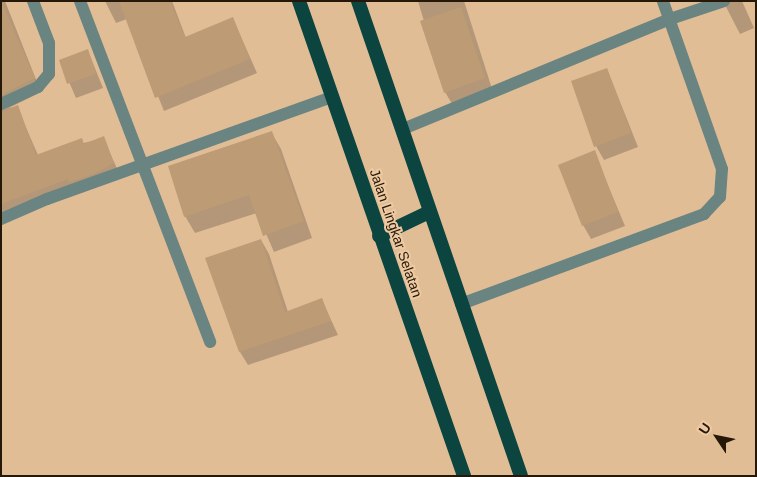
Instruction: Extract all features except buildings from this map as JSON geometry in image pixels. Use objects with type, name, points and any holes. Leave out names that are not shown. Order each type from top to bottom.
[{"type":"highway","name":"Jalan Lingkar Selatan","points":[[299,1],[379,236],[464,476]]},
{"type":"highway","points":[[358,1],[521,476]]},
{"type":"highway","points":[[379,236],[429,212]]},
{"type":"street","points":[[1,104],[38,87],[49,74],[49,43],[33,1]]},
{"type":"street","points":[[80,1],[145,165],[210,342]]},
{"type":"street","points":[[461,304],[704,214],[720,197],[722,169],[663,1]]},
{"type":"street","points":[[403,129],[670,19],[724,1]]},
{"type":"street","points":[[1,219],[332,97]]}]
